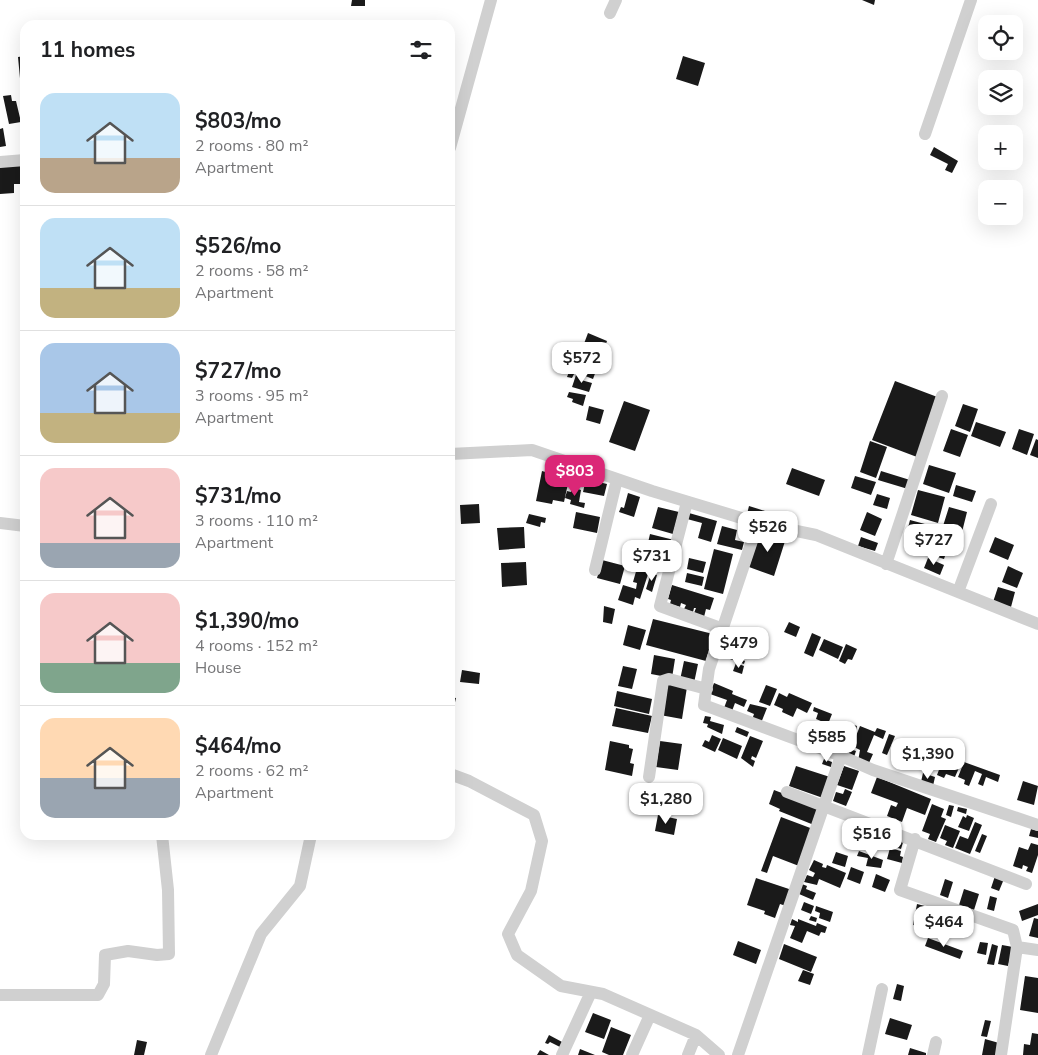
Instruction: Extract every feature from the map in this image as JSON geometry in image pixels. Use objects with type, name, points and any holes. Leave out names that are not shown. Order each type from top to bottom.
[{"type":"street","points":[[455,130],[491,0]]},
{"type":"street","points":[[610,13],[616,0]]},
{"type":"street","points":[[925,134],[971,0]]},
{"type":"street","points":[[0,162],[20,160]]},
{"type":"street","points":[[886,564],[942,396]]},
{"type":"street","points":[[455,454],[532,450],[687,502],[758,523],[816,535],[1038,624]]},
{"type":"street","points":[[595,570],[617,479]]},
{"type":"street","points":[[687,502],[660,606],[723,629]]},
{"type":"street","points":[[958,592],[991,504]]},
{"type":"street","points":[[0,523],[20,525]]},
{"type":"street","points":[[758,523],[710,670],[704,705],[841,756],[873,770],[1038,825]]},
{"type":"street","points":[[649,777],[663,682],[669,679],[707,689]]},
{"type":"street","points":[[738,1055],[841,756]]},
{"type":"street","points":[[455,776],[469,780],[534,814],[542,841],[531,891],[508,934],[517,955],[561,986],[603,994],[696,1035],[719,1055]]},
{"type":"street","points":[[787,792],[1026,884]]},
{"type":"street","points":[[0,995],[98,995],[104,984],[105,955],[128,951],[157,955],[169,954],[168,890],[163,840]]},
{"type":"street","points":[[210,1055],[261,934],[300,886],[310,840]]},
{"type":"street","points":[[915,840],[900,890],[1013,930],[1017,947],[1000,1055]]},
{"type":"street","points":[[1017,947],[1038,950]]},
{"type":"street","points":[[868,1055],[882,989]]},
{"type":"street","points":[[562,1055],[591,992]]},
{"type":"street","points":[[632,1055],[650,1015]]},
{"type":"street","points":[[688,1055],[696,1035]]},
{"type":"street","points":[[933,1055],[936,1042]]},
{"type":"building","points":[[352,0],[365,0],[365,6],[351,6]]},
{"type":"building","points":[[862,0],[875,0],[874,5]]},
{"type":"building","points":[[683,56],[705,63],[698,86],[676,79]]},
{"type":"building","points":[[18,57],[20,57],[20,78]]},
{"type":"building","points":[[11,95],[12,101],[16,101],[20,122],[9,124],[3,96]]},
{"type":"building","points":[[3,128],[6,146],[0,147],[0,129]]},
{"type":"building","points":[[934,147],[958,161],[952,173],[945,170],[948,164],[930,155]]},
{"type":"building","points":[[20,164],[20,184],[14,184],[14,193],[0,194],[0,166]]},
{"type":"building","points":[[588,333],[607,341],[593,379],[575,372],[572,378],[567,377],[572,364],[576,365]]},
{"type":"building","points":[[576,375],[582,377],[581,380],[592,383],[589,392],[572,387]]},
{"type":"building","points":[[895,381],[940,398],[917,457],[872,440]]},
{"type":"building","points":[[569,392],[586,395],[583,406],[572,402],[573,399],[567,397]]},
{"type":"building","points":[[624,401],[650,410],[635,451],[609,442]]},
{"type":"building","points":[[963,404],[978,409],[970,432],[955,426]]},
{"type":"building","points":[[589,406],[604,410],[600,424],[586,420]]},
{"type":"building","points":[[976,422],[1006,432],[1000,447],[971,436]]},
{"type":"building","points":[[951,429],[968,435],[960,457],[943,451]]},
{"type":"building","points":[[1019,429],[1034,434],[1027,455],[1012,449]]},
{"type":"building","points":[[1036,439],[1038,440],[1038,458],[1030,455]]},
{"type":"building","points":[[870,441],[887,447],[876,478],[860,472]]},
{"type":"building","points":[[929,465],[956,473],[949,493],[923,484]]},
{"type":"building","points":[[792,468],[825,480],[819,496],[786,484]]},
{"type":"building","points":[[542,471],[569,479],[564,502],[553,500],[552,504],[536,501]]},
{"type":"building","points":[[881,471],[910,480],[908,489],[878,480]]},
{"type":"building","points":[[855,476],[876,482],[871,495],[851,488]]},
{"type":"building","points":[[586,479],[607,484],[604,496],[583,492]]},
{"type":"building","points":[[956,485],[976,491],[972,502],[953,496]]},
{"type":"building","points":[[572,487],[581,490],[579,502],[585,503],[584,508],[570,504],[571,500],[565,498],[567,491],[571,492]]},
{"type":"building","points":[[918,490],[945,497],[938,523],[911,515]]},
{"type":"building","points":[[628,493],[640,497],[634,517],[619,512],[621,507],[624,508]]},
{"type":"building","points":[[877,494],[890,498],[887,509],[873,505]]},
{"type":"building","points":[[479,504],[480,523],[461,524],[460,505]]},
{"type":"building","points":[[749,506],[765,511],[763,519],[747,514]]},
{"type":"building","points":[[658,507],[679,512],[673,534],[652,528]]},
{"type":"building","points":[[949,507],[967,512],[962,532],[943,526]]},
{"type":"building","points":[[576,512],[600,517],[597,533],[573,528]]},
{"type":"building","points":[[867,512],[882,519],[875,536],[860,530]]},
{"type":"building","points":[[689,513],[717,521],[711,542],[698,538],[702,523],[687,519]]},
{"type":"building","points":[[529,514],[546,518],[545,523],[541,522],[540,527],[526,523]]},
{"type":"building","points":[[910,520],[936,527],[934,535],[908,528]]},
{"type":"building","points":[[722,526],[737,530],[735,540],[744,542],[742,550],[717,544]]},
{"type":"building","points":[[524,527],[525,548],[499,550],[497,528]]},
{"type":"building","points":[[761,529],[786,538],[774,576],[749,567]]},
{"type":"building","points":[[941,529],[963,537],[960,545],[938,537]]},
{"type":"building","points":[[650,534],[674,540],[673,545],[663,543],[661,551],[647,547]]},
{"type":"building","points":[[917,535],[931,539],[927,556],[913,552]]},
{"type":"building","points":[[861,537],[878,543],[875,551],[858,546]]},
{"type":"building","points":[[995,537],[1014,545],[1008,560],[989,552]]},
{"type":"building","points":[[936,539],[949,544],[944,559],[931,555]]},
{"type":"building","points":[[714,549],[733,554],[723,594],[704,589]]},
{"type":"building","points":[[689,558],[706,562],[703,573],[687,569]]},
{"type":"building","points":[[928,558],[944,565],[940,575],[924,568]]},
{"type":"building","points":[[602,560],[625,566],[620,584],[597,578]]},
{"type":"building","points":[[526,562],[527,585],[502,587],[501,563]]},
{"type":"building","points":[[641,565],[650,568],[640,599],[635,597],[633,605],[618,600],[623,585],[636,589],[637,583],[633,582],[637,568],[640,569]]},
{"type":"building","points":[[1008,566],[1023,573],[1017,588],[1002,582]]},
{"type":"building","points":[[651,573],[657,575],[652,592],[646,589]]},
{"type":"building","points":[[687,573],[704,577],[702,586],[685,582]]},
{"type":"building","points":[[672,585],[714,598],[710,610],[706,609],[704,617],[694,613],[696,608],[694,608],[693,612],[684,609],[686,605],[681,603],[680,607],[670,604],[671,600],[668,599]]},
{"type":"building","points":[[998,587],[1015,592],[1011,607],[993,602]]},
{"type":"building","points":[[604,606],[615,609],[612,624],[603,622]]},
{"type":"building","points":[[653,619],[713,634],[706,661],[646,645]]},
{"type":"building","points":[[789,622],[800,627],[796,637],[784,632]]},
{"type":"building","points":[[628,625],[646,630],[640,650],[623,645]]},
{"type":"building","points":[[812,633],[821,637],[813,657],[804,653]]},
{"type":"building","points":[[824,639],[843,647],[838,659],[819,650]]},
{"type":"building","points":[[735,642],[748,645],[743,660],[745,661],[744,664],[730,659],[731,656],[736,658],[737,654],[732,652]]},
{"type":"building","points":[[846,644],[857,649],[852,660],[848,659],[845,664],[839,661]]},
{"type":"building","points":[[654,655],[675,659],[672,678],[651,674]]},
{"type":"building","points":[[684,661],[698,664],[694,683],[680,680]]},
{"type":"building","points":[[736,663],[744,666],[742,674],[733,671]]},
{"type":"building","points":[[623,666],[637,669],[632,689],[618,686]]},
{"type":"building","points":[[462,670],[480,673],[479,684],[460,682]]},
{"type":"building","points":[[714,683],[733,691],[732,694],[747,700],[744,707],[735,703],[732,711],[724,708],[727,700],[710,694]]},
{"type":"building","points":[[665,684],[687,687],[682,719],[660,715]]},
{"type":"building","points":[[766,685],[777,689],[770,706],[759,702]]},
{"type":"building","points":[[617,691],[652,699],[649,714],[614,706]]},
{"type":"building","points":[[779,693],[787,697],[789,693],[812,703],[807,713],[797,708],[793,717],[782,712],[783,709],[774,705]]},
{"type":"building","points":[[750,704],[767,708],[761,723],[752,720],[754,714],[747,711]]},
{"type":"building","points":[[814,707],[832,714],[828,724],[816,719],[818,713],[813,711]]},
{"type":"building","points":[[616,708],[652,716],[648,733],[612,726]]},
{"type":"building","points":[[705,716],[711,717],[710,721],[724,725],[722,734],[707,727],[708,724],[703,723]]},
{"type":"building","points":[[845,722],[857,726],[852,744],[839,738]]},
{"type":"building","points":[[860,726],[875,732],[877,728],[886,731],[883,739],[874,735],[867,752],[873,754],[868,765],[858,761],[860,750],[852,746]]},
{"type":"building","points":[[737,727],[749,732],[747,737],[735,732]]},
{"type":"building","points":[[889,734],[895,736],[887,755],[882,753]]},
{"type":"building","points":[[712,735],[721,739],[715,752],[702,746],[705,740],[709,742]]},
{"type":"building","points":[[750,736],[763,741],[756,758],[752,756],[751,759],[755,761],[753,767],[741,758]]},
{"type":"building","points":[[723,738],[742,746],[737,759],[718,750]]},
{"type":"building","points":[[908,740],[916,743],[915,746],[907,744]]},
{"type":"building","points":[[610,741],[629,745],[629,748],[633,749],[630,763],[634,764],[632,776],[605,770]]},
{"type":"building","points":[[660,741],[682,744],[678,770],[656,767]]},
{"type":"building","points":[[920,744],[932,748],[930,752],[919,748]]},
{"type":"building","points":[[850,749],[856,751],[854,757],[848,755]]},
{"type":"building","points":[[908,750],[921,754],[918,765],[904,761]]},
{"type":"building","points":[[945,754],[961,763],[955,777],[946,774],[944,778],[937,775]]},
{"type":"building","points":[[824,759],[832,762],[831,767],[822,764]]},
{"type":"building","points":[[964,762],[1000,775],[998,782],[986,777],[983,786],[978,784],[982,774],[975,771],[969,786],[964,784],[965,780],[958,777]]},
{"type":"building","points":[[796,766],[830,777],[823,798],[789,786]]},
{"type":"building","points":[[844,766],[859,771],[852,790],[837,785]]},
{"type":"building","points":[[923,773],[935,777],[933,786],[921,782]]},
{"type":"building","points":[[877,777],[931,799],[925,815],[907,808],[902,822],[887,816],[891,805],[896,807],[898,803],[871,793]]},
{"type":"building","points":[[1023,781],[1038,786],[1034,805],[1017,800]]},
{"type":"building","points":[[845,789],[852,792],[846,806],[833,801],[836,792],[843,794]]},
{"type":"building","points":[[774,790],[821,808],[814,825],[779,811],[780,809],[769,804]]},
{"type":"building","points":[[932,804],[944,809],[941,817],[946,819],[936,842],[928,839],[930,834],[922,831]]},
{"type":"building","points":[[949,805],[954,806],[951,817],[946,815]]},
{"type":"building","points":[[958,807],[967,809],[966,814],[957,811]]},
{"type":"building","points":[[658,815],[677,819],[674,835],[655,831]]},
{"type":"building","points":[[967,815],[974,818],[969,831],[958,827],[963,816],[966,818]]},
{"type":"building","points":[[781,817],[813,829],[799,866],[773,856],[767,873],[761,871]]},
{"type":"building","points":[[849,822],[862,829],[857,841],[843,834]]},
{"type":"building","points":[[975,822],[982,825],[970,854],[955,848],[960,836],[968,839]]},
{"type":"building","points":[[945,825],[960,831],[953,848],[945,845],[947,841],[940,838]]},
{"type":"building","points":[[1031,829],[1038,831],[1038,838],[1029,836]]},
{"type":"building","points":[[982,834],[987,836],[980,853],[975,851]]},
{"type":"building","points":[[895,836],[904,839],[901,849],[892,846]]},
{"type":"building","points":[[1031,843],[1038,845],[1038,855],[1032,873],[1026,871],[1028,867],[1023,865],[1022,869],[1013,866],[1019,847],[1028,850]]},
{"type":"building","points":[[890,848],[901,851],[902,863],[887,859]]},
{"type":"building","points":[[859,851],[883,860],[881,868],[866,866],[868,858],[857,856]]},
{"type":"building","points":[[836,852],[848,856],[845,867],[832,863]]},
{"type":"building","points":[[814,860],[823,864],[822,867],[826,868],[827,865],[846,873],[840,888],[819,879],[817,885],[804,882],[807,875],[813,877],[815,873],[809,870]]},
{"type":"building","points":[[851,867],[864,872],[860,884],[847,879]]},
{"type":"building","points":[[876,874],[890,880],[885,892],[872,887]]},
{"type":"building","points":[[995,876],[1004,879],[999,891],[991,888]]},
{"type":"building","points":[[756,878],[792,890],[786,906],[780,904],[775,918],[764,914],[765,911],[747,905]]},
{"type":"building","points":[[945,879],[953,882],[948,898],[940,895]]},
{"type":"building","points":[[802,884],[807,886],[806,889],[816,893],[813,900],[799,894]]},
{"type":"building","points":[[964,889],[979,894],[974,910],[959,905]]},
{"type":"building","points":[[990,896],[997,898],[994,911],[987,909]]},
{"type":"building","points":[[804,902],[814,906],[811,914],[801,910]]},
{"type":"building","points":[[917,904],[925,906],[920,926],[913,925]]},
{"type":"building","points":[[1038,904],[1038,915],[1022,921],[1019,911]]},
{"type":"building","points":[[816,906],[833,912],[830,922],[819,918],[820,913],[815,911]]},
{"type":"building","points":[[811,916],[817,918],[816,922],[809,920]]},
{"type":"building","points":[[933,918],[941,921],[936,937],[927,934]]},
{"type":"building","points":[[1034,918],[1038,919],[1038,938],[1029,936]]},
{"type":"building","points":[[792,919],[798,922],[798,919],[816,926],[817,923],[827,927],[825,933],[821,932],[819,936],[807,931],[802,943],[790,938],[795,926],[790,925]]},
{"type":"building","points":[[928,938],[963,951],[960,959],[925,946]]},
{"type":"building","points":[[738,941],[761,950],[756,964],[733,955]]},
{"type":"building","points":[[980,942],[988,943],[986,955],[977,953]]},
{"type":"building","points":[[784,944],[817,957],[811,972],[779,959]]},
{"type":"building","points":[[992,944],[998,946],[994,965],[987,964]]},
{"type":"building","points":[[1002,945],[1013,947],[1008,966],[998,964]]},
{"type":"building","points":[[803,970],[814,974],[810,985],[798,981]]},
{"type":"building","points":[[1025,976],[1038,978],[1038,1013],[1020,1010]]},
{"type":"building","points":[[897,984],[904,986],[901,1001],[893,999]]},
{"type":"building","points":[[593,1013],[611,1020],[604,1039],[585,1032]]},
{"type":"building","points":[[890,1018],[912,1025],[907,1040],[885,1034]]},
{"type":"building","points":[[985,1020],[991,1021],[987,1037],[981,1036]]},
{"type":"building","points":[[611,1027],[631,1035],[623,1055],[609,1055],[602,1052]]},
{"type":"building","points":[[1032,1033],[1038,1034],[1038,1055],[1023,1055],[1024,1044],[1030,1045]]},
{"type":"building","points":[[549,1035],[564,1043],[562,1048],[550,1042],[548,1044],[545,1043]]},
{"type":"building","points":[[985,1039],[999,1043],[996,1055],[982,1055]]},
{"type":"building","points":[[137,1040],[147,1042],[144,1055],[134,1055]]},
{"type":"building","points":[[910,1048],[926,1053],[926,1055],[908,1055]]},
{"type":"building","points":[[580,1049],[595,1055],[578,1055]]},
{"type":"building","points":[[540,1050],[549,1055],[537,1055]]}]
